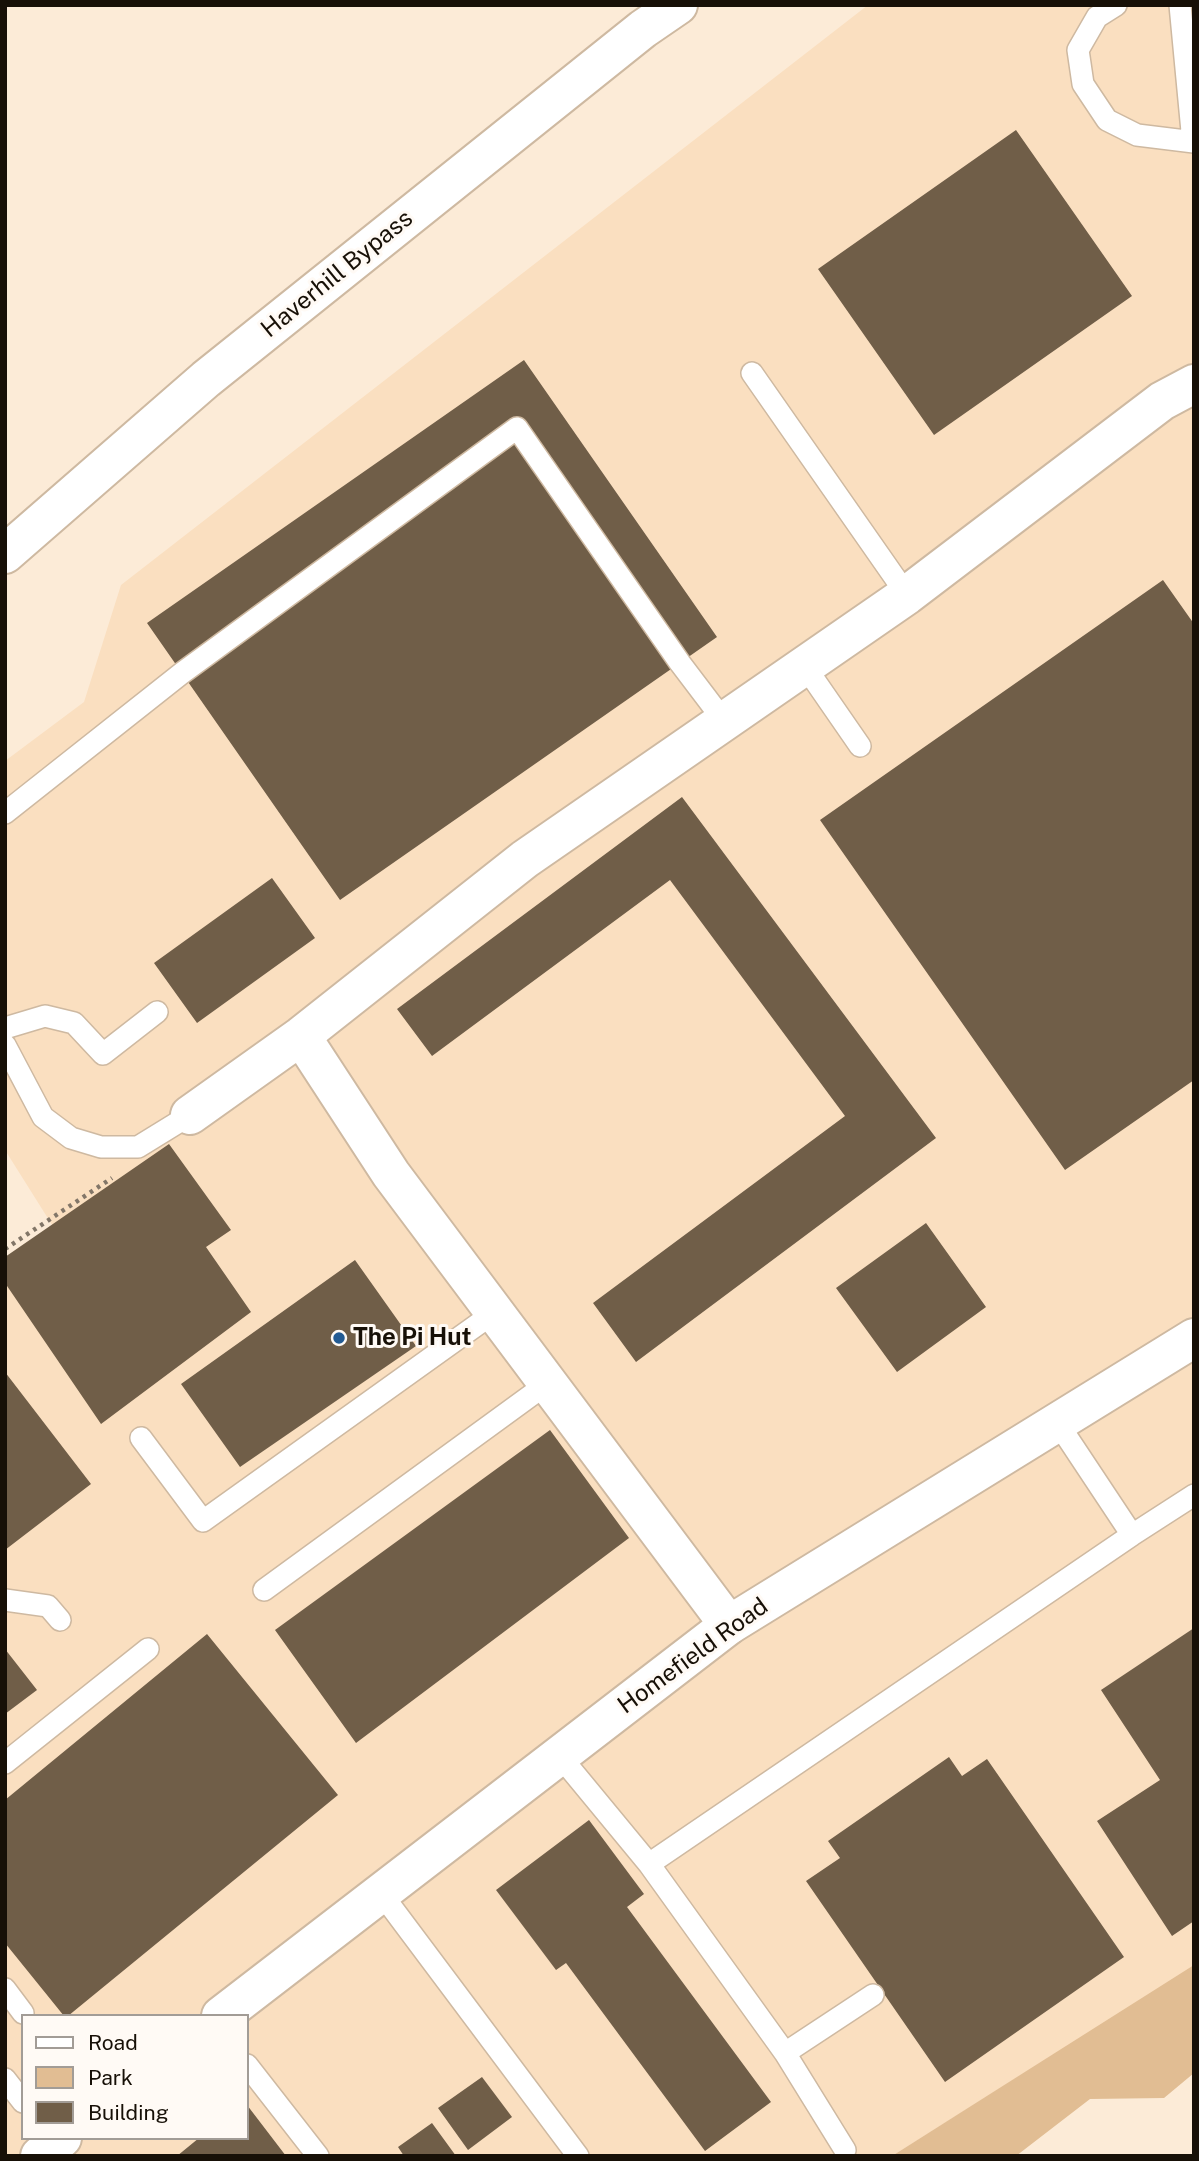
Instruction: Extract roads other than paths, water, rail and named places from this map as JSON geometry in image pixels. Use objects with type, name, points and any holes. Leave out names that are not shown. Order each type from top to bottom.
[{"type":"street","name":"Haverhill Bypass","points":[[5,554],[206,379],[643,29],[678,5]]},
{"type":"street","points":[[190,1115],[302,1036],[525,859],[907,595],[1163,401],[1194,384]]},
{"type":"street","points":[[302,1036],[391,1174],[729,1625]]},
{"type":"street","name":"Homefield Road","points":[[224,2014],[729,1625],[1194,1338]]},
{"type":"lane","points":[[1116,5],[1097,17],[1078,50],[1083,84],[1107,120],[1137,135],[1193,142],[1180,5]]},
{"type":"lane","points":[[752,373],[907,595]]},
{"type":"lane","points":[[5,813],[182,673],[517,428],[680,663],[724,721]]},
{"type":"lane","points":[[804,665],[860,746]]},
{"type":"lane","points":[[5,1028],[45,1016],[74,1023],[103,1054],[157,1012]]},
{"type":"lane","points":[[5,1045],[43,1117],[71,1138],[101,1147],[138,1147],[190,1115]]},
{"type":"lane","points":[[141,1438],[203,1521],[495,1312]]},
{"type":"lane","points":[[264,1590],[548,1383]]},
{"type":"lane","points":[[1057,1422],[1132,1535]]},
{"type":"lane","points":[[649,1864],[1194,1495]]},
{"type":"lane","points":[[5,1601],[48,1605],[60,1620]]},
{"type":"lane","points":[[5,1763],[148,1649]]},
{"type":"lane","points":[[559,1755],[649,1864],[785,2053],[845,2150]]},
{"type":"lane","points":[[381,1893],[578,2156]]},
{"type":"lane","points":[[5,1989],[23,2013]]},
{"type":"lane","points":[[785,2053],[873,1995]]},
{"type":"lane","points":[[248,2066],[318,2156]]},
{"type":"lane","points":[[5,2079],[21,2099]]},
{"type":"place","name":"The Pi Hut","points":[[339,1338]]}]
